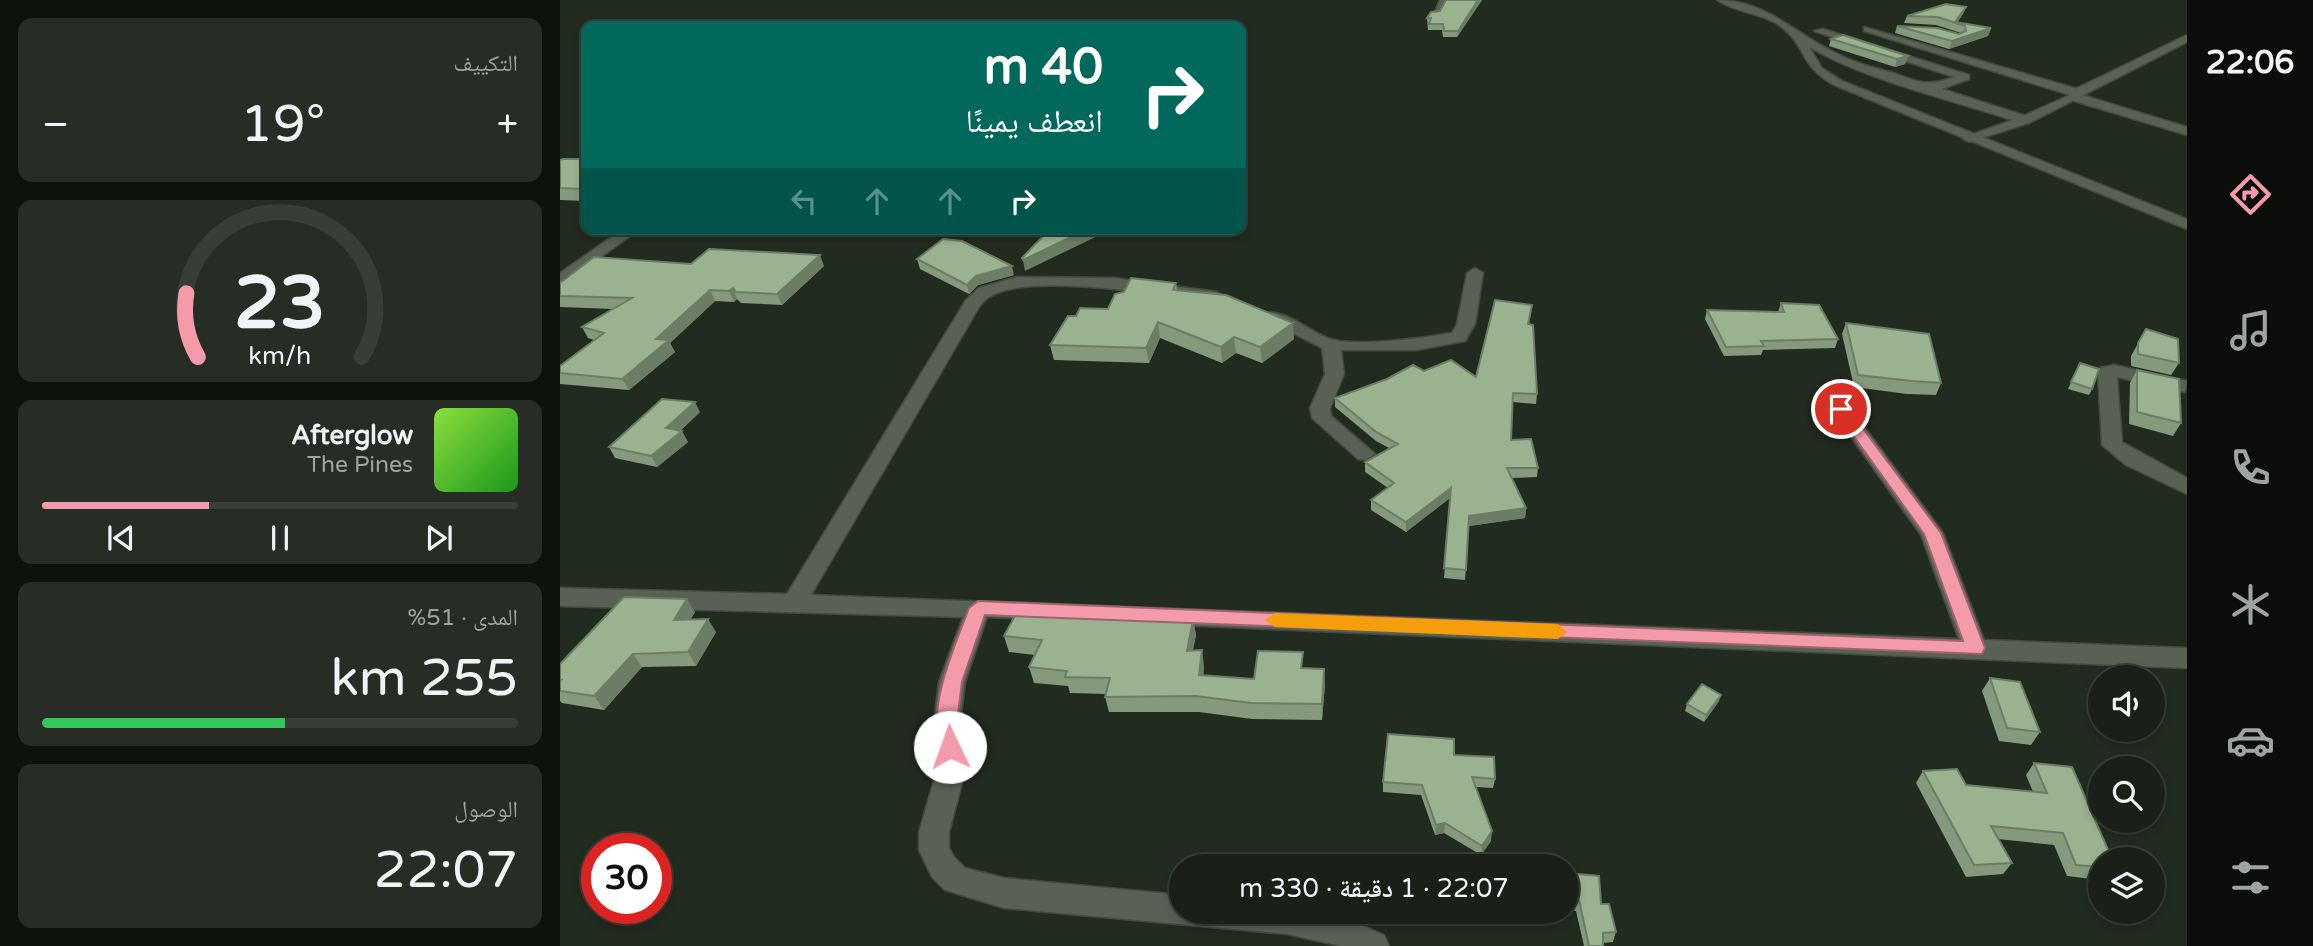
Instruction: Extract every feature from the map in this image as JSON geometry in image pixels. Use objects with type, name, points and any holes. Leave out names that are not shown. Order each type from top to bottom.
[{"type":"street","points":[[1723,0],[1771,17],[1838,59],[2025,120]]},
{"type":"street","points":[[1792,32],[1908,28]]},
{"type":"street","points":[[1868,29],[2187,131]]},
{"type":"street","points":[[1819,31],[1965,78]]},
{"type":"street","points":[[1792,32],[1811,66],[1822,75],[1969,138],[2187,224]]},
{"type":"street","points":[[1969,138],[2025,120],[2187,38]]},
{"type":"street","points":[[1890,105],[2011,61]]},
{"type":"street","points":[[560,281],[625,235]]},
{"type":"street","points":[[795,602],[972,304],[985,292],[1017,282],[1114,283],[1206,293],[1244,306],[1331,345],[1416,345],[1459,337],[1466,324],[1475,273]]},
{"type":"street","points":[[1331,345],[1337,370],[1332,388],[1320,408],[1322,418],[1365,454]]},
{"type":"street","points":[[2185,386],[2114,371],[2107,372],[2112,445],[2133,460],[2187,487]]},
{"type":"street","points":[[1841,409],[1932,533],[1975,648]]},
{"type":"street","points":[[560,597],[978,608],[2187,658]]},
{"type":"street","points":[[978,608],[952,682],[947,722],[953,764],[934,832],[934,850],[943,867],[956,880],[1004,893],[1169,909]]},
{"type":"street","points":[[1324,924],[1348,931],[1373,946]]},
{"type":"lane","points":[[1435,15],[1443,0]]},
{"type":"building","points":[[1446,0],[1478,0],[1458,31],[1444,31],[1443,24],[1429,24],[1431,18],[1427,18],[1431,12],[1440,11]]},
{"type":"building","points":[[1946,4],[1966,7],[1955,22],[1991,28],[1952,41],[1897,26],[1937,28],[1959,34],[1966,31],[1965,26],[1938,17],[1907,16]]},
{"type":"building","points":[[1843,35],[1908,56],[1897,59],[1831,39]]},
{"type":"building","points":[[581,159],[581,189],[560,188],[560,160]]},
{"type":"building","points":[[1044,235],[1075,235],[1023,260]]},
{"type":"building","points":[[943,239],[962,241],[1012,266],[976,276],[967,285],[917,259]]},
{"type":"building","points":[[709,249],[820,255],[777,294],[736,292],[733,288],[729,291],[710,290],[656,339],[669,340],[622,379],[560,373],[560,366],[604,333],[582,327],[632,298],[560,296],[560,283],[594,257],[691,264]]},
{"type":"building","points":[[1131,278],[1176,283],[1173,290],[1226,295],[1293,323],[1260,347],[1234,337],[1221,347],[1158,322],[1146,348],[1050,345],[1068,316],[1076,316],[1080,308],[1108,309],[1115,294],[1124,292]]},
{"type":"building","points":[[1495,300],[1532,305],[1528,324],[1533,325],[1537,394],[1513,393],[1511,440],[1531,439],[1538,468],[1507,468],[1526,508],[1469,516],[1466,570],[1444,568],[1451,488],[1406,522],[1371,500],[1394,483],[1365,462],[1398,444],[1376,432],[1335,398],[1387,379],[1413,365],[1424,371],[1451,360],[1476,377]]},
{"type":"building","points":[[1781,303],[1819,305],[1838,339],[1761,341],[1764,346],[1726,347],[1707,310],[1784,312]]},
{"type":"building","points":[[1846,323],[1929,334],[1941,383],[1858,375]]},
{"type":"building","points":[[2146,329],[2178,339],[2179,363],[2138,354],[2138,343]]},
{"type":"building","points":[[2080,363],[2099,369],[2092,389],[2071,382]]},
{"type":"building","points":[[2137,370],[2179,379],[2181,423],[2137,412]]},
{"type":"building","points":[[662,399],[695,402],[666,428],[682,431],[651,456],[609,447]]},
{"type":"building","points":[[624,597],[687,599],[674,620],[708,619],[688,652],[633,654],[594,696],[560,691],[560,664]]},
{"type":"building","points":[[1018,610],[1090,618],[1193,620],[1187,651],[1202,650],[1199,675],[1254,679],[1258,651],[1303,652],[1301,668],[1324,669],[1322,704],[1251,703],[1196,696],[1105,697],[1110,678],[1065,677],[1067,671],[1029,667],[1042,640],[1004,636]]},
{"type":"building","points":[[1990,678],[2020,682],[2040,732],[2007,728]]},
{"type":"building","points":[[1702,684],[1721,695],[1706,715],[1687,704]]},
{"type":"building","points":[[1388,734],[1454,739],[1454,755],[1494,757],[1495,779],[1472,777],[1492,831],[1482,846],[1445,823],[1436,825],[1422,785],[1383,782]]},
{"type":"building","points":[[2034,763],[2072,767],[2088,804],[2088,833],[2101,833],[2107,847],[2088,847],[2088,866],[2076,865],[2063,833],[1991,826],[2012,863],[1974,865],[1923,771],[1957,769],[1966,785],[2047,793]]},
{"type":"building","points":[[1579,874],[1599,876],[1601,904],[1609,904],[1616,932],[1603,933],[1603,946],[1589,946],[1579,900]]},
{"type":"slow traffic","points":[[1275,620],[1558,632]]},
{"type":"route","points":[[950,747],[947,722],[952,682],[978,608],[1975,648],[1932,533],[1841,409]]}]
